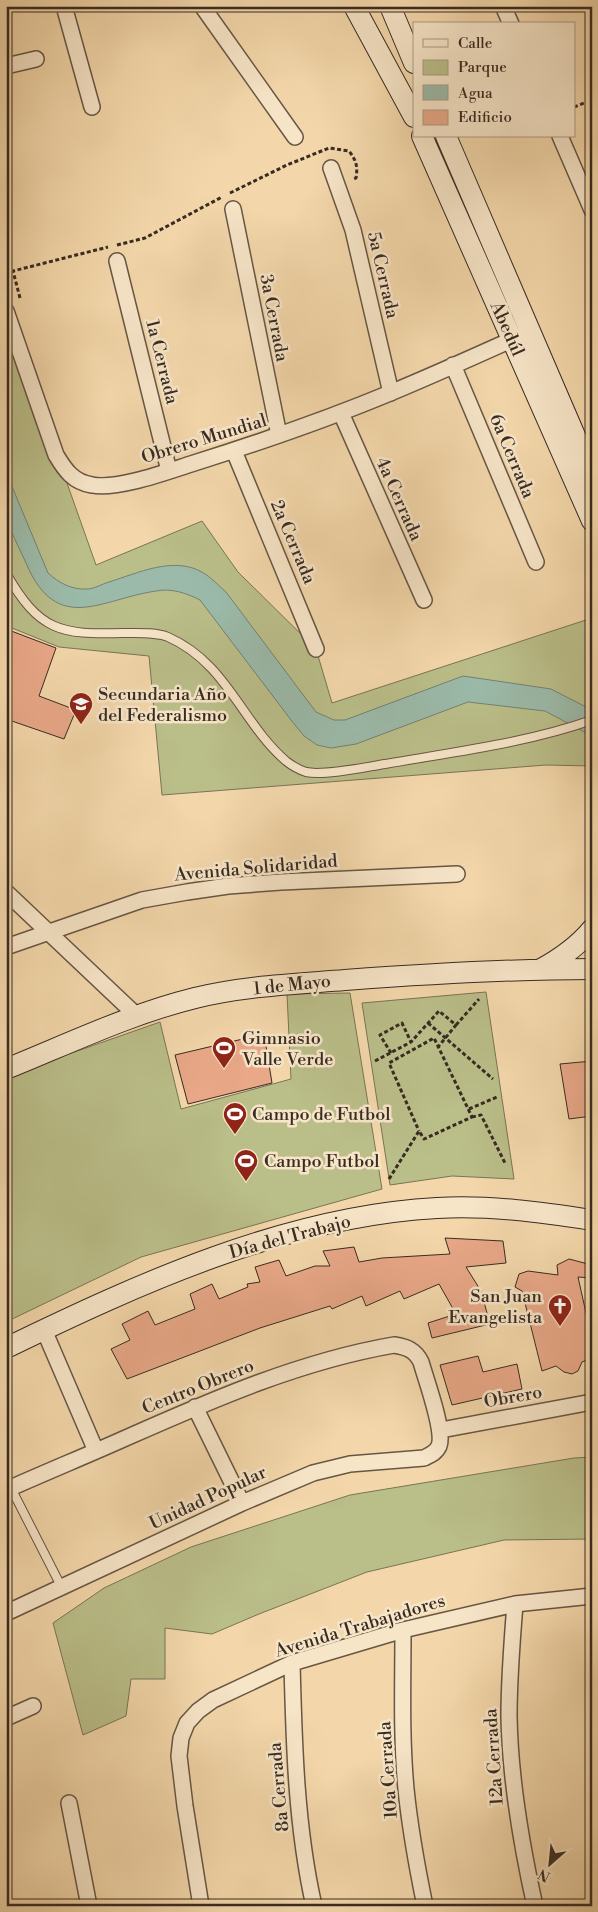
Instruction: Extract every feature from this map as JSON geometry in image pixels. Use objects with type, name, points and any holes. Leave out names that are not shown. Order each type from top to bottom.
[{"type":"street","points":[[64,6],[92,107]]},
{"type":"street","points":[[202,6],[295,137]]},
{"type":"street","points":[[354,6],[413,115]]},
{"type":"street","points":[[390,6],[413,61]]},
{"type":"street","points":[[503,6],[510,22]]},
{"type":"street","points":[[6,66],[36,59]]},
{"type":"street","name":"Abedúl","points":[[423,138],[592,521]]},
{"type":"street","name":"Abedúl","points":[[447,138],[592,475]]},
{"type":"street","points":[[561,138],[592,210]]},
{"type":"street","name":"5a Cerrada","points":[[331,168],[353,230],[391,393]]},
{"type":"street","name":"3a Cerrada","points":[[233,209],[278,435]]},
{"type":"street","name":"1a Cerrada","points":[[117,261],[169,471]]},
{"type":"street","name":"Obrero Mundial","points":[[6,311],[56,455],[66,471],[78,481],[92,485],[110,486],[169,471],[234,451],[341,413],[512,340]]},
{"type":"street","name":"6a Cerrada","points":[[453,365],[536,562]]},
{"type":"street","name":"4a Cerrada","points":[[341,413],[424,600]]},
{"type":"street","name":"2a Cerrada","points":[[234,451],[316,648]]},
{"type":"street","name":"Avenida Solidaridad","points":[[6,947],[142,900],[187,892],[228,886],[281,882],[457,874]]},
{"type":"street","points":[[6,892],[137,1016]]},
{"type":"street","points":[[542,969],[560,959],[575,947],[592,929]]},
{"type":"street","name":"1 de Mayo","points":[[6,1069],[137,1016],[195,998],[281,986],[382,978],[542,969],[592,969]]},
{"type":"street","name":"Día del Trabajo","points":[[6,1348],[135,1289],[194,1266],[258,1243],[319,1226],[381,1214],[437,1208],[498,1209],[558,1214],[592,1220]]},
{"type":"street","points":[[44,1330],[96,1451]]},
{"type":"street","name":"Centro Obrero","points":[[9,1489],[195,1407],[252,1385],[319,1363],[394,1345],[404,1346],[412,1350],[421,1362],[440,1430]]},
{"type":"street","name":"Obrero","points":[[440,1430],[592,1402]]},
{"type":"street","points":[[195,1407],[242,1503]]},
{"type":"street","name":"Unidad Popular","points":[[6,1613],[242,1503],[313,1473],[350,1464],[424,1458],[436,1452],[439,1446],[440,1430]]},
{"type":"street","name":"Avenida Trabajadores","points":[[201,1906],[179,1756],[181,1738],[187,1723],[198,1711],[213,1700],[292,1663],[403,1630],[515,1604],[592,1596]]},
{"type":"street","name":"12a Cerrada","points":[[515,1604],[510,1668],[509,1717],[512,1767],[517,1818],[535,1906]]},
{"type":"street","name":"10a Cerrada","points":[[403,1630],[403,1724],[406,1788],[414,1854],[425,1906]]},
{"type":"street","name":"8a Cerrada","points":[[292,1663],[294,1749],[299,1805],[309,1883],[314,1906]]},
{"type":"street","points":[[6,1718],[33,1706]]},
{"type":"street","points":[[69,1803],[89,1906]]},
{"type":"lane","points":[[6,574],[21,599],[43,621],[63,630],[87,634],[139,633],[166,636],[188,647],[210,664],[271,747],[288,763],[307,772],[351,769],[533,737],[592,720]]},
{"type":"lane","points":[[9,1489],[62,1588]]},
{"type":"path","points":[[576,106],[592,100]]},
{"type":"path","points":[[20,298],[12,271],[145,238],[279,169],[329,148],[349,151],[356,159],[358,169],[356,178],[337,186]]},
{"type":"path","points":[[438,1047],[479,1000]]},
{"type":"path","points":[[375,1061],[411,1042],[439,1011],[456,1025]]},
{"type":"path","points":[[391,1053],[380,1035],[402,1023],[411,1042]]},
{"type":"path","points":[[428,1023],[493,1078]]},
{"type":"path","points":[[472,1117],[434,1038],[389,1062],[424,1139],[472,1117],[481,1115],[505,1163]]},
{"type":"path","points":[[469,1109],[497,1097]]},
{"type":"path","points":[[389,1179],[420,1131]]},
{"type":"green space","points":[[6,311],[96,565],[202,521],[238,572],[316,649],[332,703],[592,618],[592,766],[546,765],[162,795],[149,656],[59,647],[7,626],[6,623]]},
{"type":"green space","points":[[486,992],[514,1179],[452,1176],[390,1185],[362,1003]]},
{"type":"green space","points":[[350,993],[382,1189],[141,1257],[6,1322],[6,1076],[160,1022],[181,1109],[291,1079],[287,994]]},
{"type":"green space","points":[[592,1457],[592,1539],[504,1540],[367,1572],[212,1634],[165,1628],[165,1679],[131,1679],[126,1716],[83,1735],[53,1623],[104,1588],[191,1547],[350,1495],[574,1458]]},
{"type":"water","points":[[6,472],[48,573],[52,577],[71,587],[87,589],[144,571],[167,566],[191,567],[202,572],[226,592],[316,712],[334,720],[345,720],[463,676],[551,689],[592,710],[592,736],[545,711],[468,702],[356,744],[331,748],[317,745],[304,736],[291,720],[200,600],[184,593],[168,590],[82,607],[66,606],[52,599],[38,585],[9,525],[6,509]]},
{"type":"building","points":[[6,629],[56,648],[39,696],[76,710],[64,739],[6,719]]},
{"type":"building","name":"Gimnasio Valle Verde","points":[[264,1034],[272,1083],[188,1104],[175,1055]]},
{"type":"building","points":[[592,1061],[592,1116],[569,1119],[560,1064]]},
{"type":"building","points":[[445,1238],[503,1241],[506,1263],[466,1267],[481,1291],[490,1324],[432,1338],[428,1323],[456,1314],[439,1284],[404,1299],[400,1291],[366,1306],[362,1296],[332,1309],[330,1306],[260,1328],[127,1379],[111,1349],[130,1340],[122,1324],[148,1311],[155,1325],[195,1309],[190,1294],[212,1284],[219,1299],[248,1287],[247,1284],[260,1282],[255,1267],[279,1260],[286,1276],[315,1266],[330,1266],[323,1251],[354,1247],[359,1262],[382,1258],[450,1254]]},
{"type":"building","name":"San Juan Evangelista","points":[[569,1259],[592,1265],[592,1278],[578,1277],[592,1340],[592,1358],[582,1362],[578,1371],[572,1374],[564,1372],[556,1366],[542,1371],[522,1291],[515,1287],[519,1274],[528,1271],[558,1275],[557,1265]]},
{"type":"building","points":[[478,1356],[483,1372],[517,1364],[522,1389],[452,1405],[440,1365]]},
{"type":"place","name":"Secundaria Año del Federalismo","points":[[81,725]]},
{"type":"place","name":"Gimnasio Valle Verde","points":[[224,1069]]},
{"type":"place","name":"Campo de Futbol","points":[[235,1135]]},
{"type":"place","name":"Campo Futbol","points":[[246,1182]]},
{"type":"place","name":"San Juan Evangelista","points":[[560,1327]]}]
